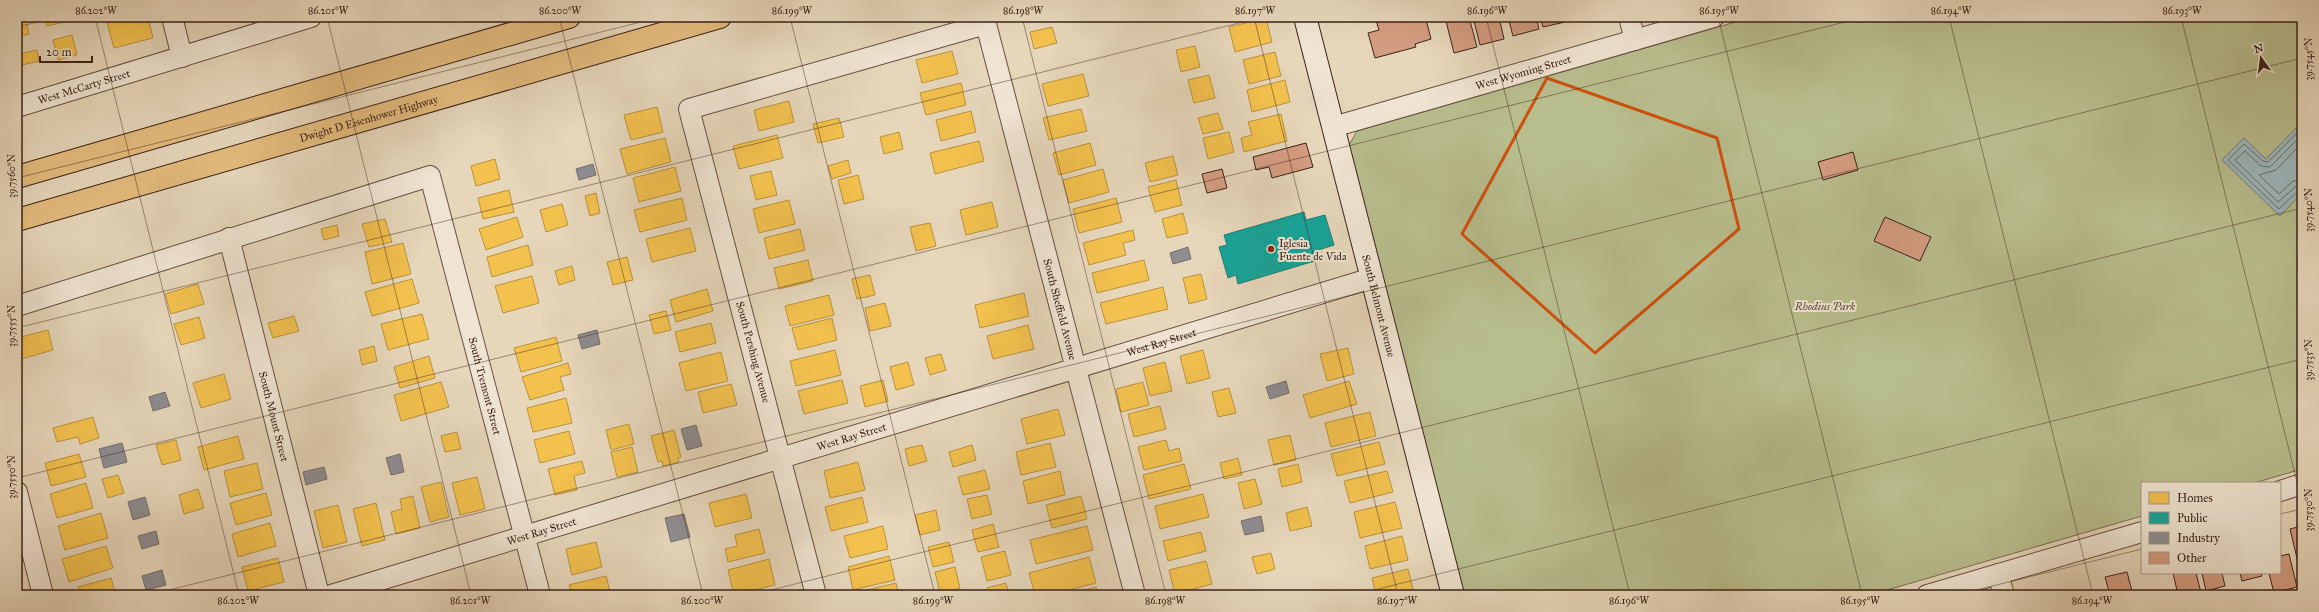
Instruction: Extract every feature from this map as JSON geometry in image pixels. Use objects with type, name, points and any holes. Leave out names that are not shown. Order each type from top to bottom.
[{"type":"highway","points":[[17,177],[569,17]]},
{"type":"highway","name":"Dwight D Eisenhower Highway","points":[[17,220],[720,17]]},
{"type":"main road","name":"South Belmont Avenue","points":[[1305,17],[1453,595]]},
{"type":"street","points":[[172,17],[182,57]]},
{"type":"street","name":"West McCarty Street","points":[[17,107],[311,17]]},
{"type":"street","points":[[1629,17],[1635,40]]},
{"type":"street","name":"West Wyoming Street","points":[[1333,127],[1714,17]]},
{"type":"street","name":"South Sheffield Avenue","points":[[689,109],[986,24],[1135,595]]},
{"type":"street","name":"South Pershing Avenue","points":[[689,109],[816,595]]},
{"type":"street","name":"South Tremont Street","points":[[228,238],[430,176],[540,595]]},
{"type":"street","points":[[17,306],[228,238]]},
{"type":"street","name":"South Mount Street","points":[[228,238],[319,595]]},
{"type":"street","name":"West Ray Street","points":[[331,595],[1372,278]]},
{"type":"street","points":[[2281,491],[2302,484]]},
{"type":"street","points":[[17,492],[43,595]]},
{"type":"street","points":[[1927,595],[2141,532]]},
{"type":"street","points":[[1998,574],[2004,595]]},
{"type":"highlighted area","points":[[1547,78],[1717,138],[1739,229],[1595,353],[1462,234]]},
{"type":"green space","name":"Rhodius Park","points":[[1753,17],[2302,17],[2302,469],[2257,482],[2141,482],[2141,516],[1870,595],[1463,595],[1348,147],[1357,131]]},
{"type":"water","points":[[2302,122],[2302,193],[2280,216],[2222,160],[2244,138],[2266,159]]},
{"type":"building: Homes","points":[[17,17],[25,17],[29,34],[17,37]]},
{"type":"building: Homes","points":[[45,17],[63,17],[65,22],[47,26]]},
{"type":"building: Homes","points":[[131,17],[148,17],[153,38],[114,48],[107,23]]},
{"type":"building: Homes","points":[[1166,17],[1181,17],[1167,21]]},
{"type":"building: Homes","points":[[1266,18],[1272,42],[1235,52],[1229,27]]},
{"type":"building: Homes","points":[[1052,27],[1057,43],[1034,49],[1030,32]]},
{"type":"building: Homes","points":[[72,35],[77,55],[58,60],[53,40]]},
{"type":"building: Homes","points":[[1195,46],[1200,67],[1181,72],[1176,50]]},
{"type":"building: Homes","points":[[37,50],[39,61],[22,65],[19,54]]},
{"type":"building: Homes","points":[[952,51],[958,74],[922,83],[916,60]]},
{"type":"building: Homes","points":[[1275,52],[1281,76],[1249,84],[1243,60]]},
{"type":"building: Homes","points":[[1083,74],[1089,96],[1048,106],[1042,84]]},
{"type":"building: Homes","points":[[1209,75],[1215,98],[1194,103],[1188,80]]},
{"type":"building: Homes","points":[[1285,80],[1290,102],[1252,112],[1247,90]]},
{"type":"building: Homes","points":[[961,83],[966,105],[926,115],[920,93]]},
{"type":"building: Homes","points":[[789,101],[794,122],[759,131],[754,110]]},
{"type":"building: Homes","points":[[657,107],[663,132],[631,140],[624,115]]},
{"type":"building: Homes","points":[[1081,109],[1087,131],[1049,140],[1043,118]]},
{"type":"building: Homes","points":[[971,111],[976,132],[941,141],[936,120]]},
{"type":"building: Homes","points":[[1218,113],[1223,129],[1203,134],[1198,118]]},
{"type":"building: Homes","points":[[1281,114],[1287,141],[1244,152],[1241,138],[1252,135],[1248,122]]},
{"type":"building: Homes","points":[[839,118],[844,137],[818,143],[813,124]]},
{"type":"building: Homes","points":[[899,132],[903,149],[884,154],[880,137]]},
{"type":"building: Homes","points":[[1229,132],[1234,152],[1208,159],[1203,138]]},
{"type":"building: Homes","points":[[777,135],[783,158],[739,169],[733,146]]},
{"type":"building: Homes","points":[[665,138],[671,162],[627,174],[620,149]]},
{"type":"building: Homes","points":[[979,141],[984,161],[935,174],[930,153]]},
{"type":"building: Homes","points":[[1090,143],[1096,165],[1059,175],[1053,153]]},
{"type":"building: Homes","points":[[1173,156],[1178,175],[1150,182],[1145,163]]},
{"type":"building: Homes","points":[[495,159],[500,179],[476,186],[471,166]]},
{"type":"building: Homes","points":[[848,160],[851,173],[832,179],[828,166]]},
{"type":"building: Homes","points":[[675,167],[681,191],[639,202],[633,178]]},
{"type":"building: Homes","points":[[1103,169],[1109,192],[1069,203],[1063,180]]},
{"type":"building: Homes","points":[[771,171],[777,195],[756,200],[750,176]]},
{"type":"building: Homes","points":[[858,175],[864,199],[844,204],[838,180]]},
{"type":"building: Homes","points":[[1176,180],[1182,205],[1155,212],[1148,187]]},
{"type":"building: Homes","points":[[509,190],[514,212],[483,219],[478,198]]},
{"type":"building: Homes","points":[[596,193],[600,213],[590,216],[585,196]]},
{"type":"building: Homes","points":[[682,198],[687,220],[640,232],[634,210]]},
{"type":"building: Homes","points":[[1116,198],[1122,222],[1079,233],[1073,209]]},
{"type":"building: Homes","points":[[789,200],[795,224],[759,233],[753,209]]},
{"type":"building: Homes","points":[[992,202],[998,227],[966,235],[960,210]]},
{"type":"building: Homes","points":[[562,204],[568,225],[546,232],[540,210]]},
{"type":"building: Homes","points":[[1183,213],[1188,233],[1167,238],[1162,219]]},
{"type":"building: Homes","points":[[517,217],[523,237],[486,250],[479,229]]},
{"type":"building: Homes","points":[[385,219],[392,242],[369,247],[362,224]]},
{"type":"building: Homes","points":[[930,223],[936,246],[916,251],[910,227]]},
{"type":"building: Homes","points":[[337,225],[339,236],[324,240],[321,229]]},
{"type":"building: Homes","points":[[690,228],[696,251],[652,262],[646,239]]},
{"type":"building: Homes","points":[[800,229],[805,250],[769,259],[764,238]]},
{"type":"building: Homes","points":[[1133,230],[1135,240],[1123,243],[1126,255],[1089,265],[1083,243]]},
{"type":"building: Homes","points":[[403,243],[411,274],[372,284],[365,252]]},
{"type":"building: Homes","points":[[528,245],[533,265],[492,277],[487,257]]},
{"type":"building: Homes","points":[[627,257],[633,280],[613,285],[607,262]]},
{"type":"building: Homes","points":[[808,260],[813,281],[779,289],[774,268]]},
{"type":"building: Homes","points":[[1144,260],[1149,280],[1097,293],[1092,273]]},
{"type":"building: Homes","points":[[572,266],[575,280],[559,285],[555,271]]},
{"type":"building: Homes","points":[[1201,274],[1207,299],[1189,304],[1183,278]]},
{"type":"building: Homes","points":[[870,275],[875,295],[857,299],[852,279]]},
{"type":"building: Homes","points":[[532,276],[539,303],[503,313],[495,286]]},
{"type":"building: Homes","points":[[412,279],[419,303],[372,316],[365,292]]},
{"type":"building: Homes","points":[[198,284],[204,304],[171,314],[165,294]]},
{"type":"building: Homes","points":[[1163,287],[1168,309],[1106,324],[1100,303]]},
{"type":"building: Homes","points":[[707,289],[713,311],[676,322],[670,300]]},
{"type":"building: Homes","points":[[1024,293],[1029,316],[980,328],[975,305]]},
{"type":"building: Homes","points":[[829,295],[834,315],[790,326],[785,306]]},
{"type":"building: Homes","points":[[885,303],[891,326],[870,331],[865,308]]},
{"type":"building: Homes","points":[[666,311],[671,330],[654,334],[649,315]]},
{"type":"building: Homes","points":[[422,314],[429,339],[388,350],[381,324]]},
{"type":"building: Homes","points":[[294,316],[299,331],[273,338],[268,323]]},
{"type":"building: Homes","points":[[199,317],[205,338],[181,345],[174,324]]},
{"type":"building: Homes","points":[[832,318],[837,340],[798,350],[792,328]]},
{"type":"building: Homes","points":[[711,323],[716,343],[680,352],[675,332]]},
{"type":"building: Homes","points":[[1028,325],[1034,349],[993,359],[987,336]]},
{"type":"building: Homes","points":[[48,330],[53,350],[18,360],[17,338]]},
{"type":"building: Homes","points":[[556,337],[562,361],[521,372],[514,348]]},
{"type":"building: Homes","points":[[374,346],[377,361],[362,365],[359,350]]},
{"type":"building: Homes","points":[[1348,348],[1354,374],[1327,381],[1320,354]]},
{"type":"building: Homes","points":[[835,350],[841,375],[796,386],[790,361]]},
{"type":"building: Homes","points":[[1203,350],[1210,378],[1187,384],[1180,356]]},
{"type":"building: Homes","points":[[721,352],[728,381],[686,391],[679,363]]},
{"type":"building: Homes","points":[[941,354],[946,370],[930,375],[925,358]]},
{"type":"building: Homes","points":[[429,356],[435,378],[400,388],[394,367]]},
{"type":"building: Homes","points":[[908,362],[914,385],[896,390],[890,367]]},
{"type":"building: Homes","points":[[1165,362],[1172,391],[1150,396],[1143,368]]},
{"type":"building: Homes","points":[[568,363],[571,374],[560,377],[564,390],[530,400],[522,377]]},
{"type":"building: Homes","points":[[224,374],[231,399],[201,408],[193,383]]},
{"type":"building: Homes","points":[[842,380],[848,403],[804,414],[798,391]]},
{"type":"building: Homes","points":[[883,380],[888,401],[865,407],[860,386]]},
{"type":"building: Homes","points":[[1349,381],[1357,404],[1310,418],[1303,395]]},
{"type":"building: Homes","points":[[441,382],[449,407],[401,421],[394,395]]},
{"type":"building: Homes","points":[[1143,382],[1149,405],[1121,412],[1116,389]]},
{"type":"building: Homes","points":[[731,384],[737,405],[703,413],[698,392]]},
{"type":"building: Homes","points":[[1229,388],[1236,413],[1218,417],[1212,392]]},
{"type":"building: Homes","points":[[566,398],[572,423],[533,432],[527,408]]},
{"type":"building: Homes","points":[[1160,406],[1166,429],[1134,437],[1128,414]]},
{"type":"building: Homes","points":[[1058,409],[1065,435],[1027,444],[1021,419]]},
{"type":"building: Homes","points":[[1370,412],[1376,436],[1331,447],[1325,423]]},
{"type":"building: Homes","points":[[93,417],[99,438],[80,444],[78,437],[57,442],[53,428]]},
{"type":"building: Homes","points":[[629,424],[634,444],[611,450],[606,430]]},
{"type":"building: Homes","points":[[674,430],[681,457],[678,458],[679,462],[663,466],[662,461],[658,462],[651,436]]},
{"type":"building: Homes","points":[[569,431],[575,454],[540,463],[534,440]]},
{"type":"building: Homes","points":[[457,432],[461,449],[445,452],[441,436]]},
{"type":"building: Homes","points":[[1290,435],[1296,460],[1274,465],[1268,440]]},
{"type":"building: Homes","points":[[238,436],[244,459],[204,470],[198,447]]},
{"type":"building: Homes","points":[[176,440],[181,460],[162,465],[156,445]]},
{"type":"building: Homes","points":[[1166,440],[1169,451],[1179,448],[1182,461],[1144,470],[1138,447]]},
{"type":"building: Homes","points":[[1379,442],[1385,464],[1337,476],[1331,454]]},
{"type":"building: Homes","points":[[1050,443],[1056,467],[1021,475],[1016,452]]},
{"type":"building: Homes","points":[[922,445],[927,461],[909,466],[905,449]]},
{"type":"building: Homes","points":[[972,445],[976,460],[953,467],[949,452]]},
{"type":"building: Homes","points":[[632,447],[638,472],[617,477],[611,452]]},
{"type":"building: Homes","points":[[79,454],[86,477],[51,486],[45,463]]},
{"type":"building: Homes","points":[[1238,458],[1242,475],[1224,479],[1220,463]]},
{"type":"building: Homes","points":[[582,461],[585,473],[574,476],[577,490],[555,495],[548,469]]},
{"type":"building: Homes","points":[[858,462],[865,490],[830,498],[824,471]]},
{"type":"building: Homes","points":[[257,463],[263,489],[230,497],[224,471]]},
{"type":"building: Homes","points":[[1184,464],[1191,489],[1149,499],[1143,475]]},
{"type":"building: Homes","points":[[1298,464],[1302,482],[1282,487],[1278,469]]},
{"type":"building: Homes","points":[[985,470],[990,489],[963,495],[958,477]]},
{"type":"building: Homes","points":[[1060,471],[1065,495],[1028,504],[1023,481]]},
{"type":"building: Homes","points":[[1387,471],[1393,492],[1350,503],[1344,481]]},
{"type":"building: Homes","points":[[118,475],[124,493],[108,498],[102,479]]},
{"type":"building: Homes","points":[[477,477],[485,509],[460,515],[452,483]]},
{"type":"building: Homes","points":[[1255,479],[1262,504],[1244,509],[1238,483]]},
{"type":"building: Homes","points":[[441,482],[449,517],[430,522],[421,487]]},
{"type":"building: Homes","points":[[86,483],[93,508],[57,518],[50,494]]},
{"type":"building: Homes","points":[[198,489],[204,508],[184,514],[179,495]]},
{"type":"building: Homes","points":[[266,493],[272,515],[236,525],[230,503]]},
{"type":"building: Homes","points":[[746,494],[752,518],[715,527],[709,503]]},
{"type":"building: Homes","points":[[1203,494],[1209,517],[1160,529],[1155,506]]},
{"type":"building: Homes","points":[[987,495],[992,514],[972,519],[967,499]]},
{"type":"building: Homes","points":[[413,496],[420,528],[396,534],[391,512],[402,509],[400,499]]},
{"type":"building: Homes","points":[[1081,496],[1087,519],[1052,528],[1046,505]]},
{"type":"building: Homes","points":[[862,497],[868,522],[831,531],[825,507]]},
{"type":"building: Homes","points":[[1395,502],[1402,528],[1360,538],[1354,512]]},
{"type":"building: Homes","points":[[376,503],[385,540],[362,546],[353,509]]},
{"type":"building: Homes","points":[[338,505],[347,542],[323,548],[314,511]]},
{"type":"building: Homes","points":[[1307,507],[1312,526],[1290,531],[1286,513]]},
{"type":"building: Homes","points":[[936,510],[940,530],[920,535],[915,515]]},
{"type":"building: Homes","points":[[101,513],[108,538],[65,550],[58,526]]},
{"type":"building: Homes","points":[[270,523],[276,546],[238,557],[232,534]]},
{"type":"building: Homes","points":[[993,524],[999,547],[978,552],[972,530]]},
{"type":"building: Homes","points":[[883,526],[888,549],[850,558],[844,536]]},
{"type":"building: Homes","points":[[1087,526],[1093,550],[1036,564],[1030,540]]},
{"type":"building: Homes","points":[[759,529],[765,553],[728,562],[725,549],[737,546],[735,535]]},
{"type":"building: Homes","points":[[1201,532],[1206,551],[1168,561],[1163,541]]},
{"type":"building: Homes","points":[[1402,536],[1408,560],[1370,569],[1365,546]]},
{"type":"building: Homes","points":[[596,542],[602,567],[572,575],[566,549]]},
{"type":"building: Homes","points":[[949,542],[954,562],[933,567],[928,547]]},
{"type":"building: Homes","points":[[106,546],[113,568],[69,582],[62,559]]},
{"type":"building: Homes","points":[[1005,551],[1011,575],[987,581],[981,557]]},
{"type":"building: Homes","points":[[1271,553],[1275,569],[1257,574],[1252,557]]},
{"type":"building: Homes","points":[[889,556],[895,580],[853,590],[848,567]]},
{"type":"building: Homes","points":[[1089,557],[1096,583],[1049,595],[1035,595],[1029,573]]},
{"type":"building: Homes","points":[[278,558],[284,582],[248,591],[242,567]]},
{"type":"building: Homes","points":[[769,559],[775,585],[734,595],[728,570]]},
{"type":"building: Homes","points":[[1206,561],[1212,584],[1175,594],[1169,570]]},
{"type":"building: Homes","points":[[955,567],[960,588],[940,593],[935,572]]},
{"type":"building: Homes","points":[[1408,569],[1414,593],[1376,595],[1372,578]]},
{"type":"building: Homes","points":[[606,576],[611,595],[572,595],[569,585]]},
{"type":"building: Homes","points":[[111,578],[116,595],[80,595],[78,587]]},
{"type":"building: Homes","points":[[896,583],[899,595],[850,595],[850,594]]},
{"type":"building: Homes","points":[[1006,583],[1009,595],[988,595],[987,588]]},
{"type":"building: Homes","points":[[1096,587],[1098,595],[1066,595]]},
{"type":"building: Homes","points":[[667,591],[668,595],[650,595]]},
{"type":"building: Public","name":"Iglesia Fuente de Vida","points":[[1304,212],[1306,220],[1325,215],[1334,245],[1315,251],[1318,260],[1238,284],[1236,275],[1228,278],[1219,247],[1227,245],[1224,235]]},
{"type":"building: Industry","points":[[593,164],[596,175],[579,180],[576,169]]},
{"type":"building: Industry","points":[[1188,247],[1191,259],[1173,264],[1170,253]]},
{"type":"building: Industry","points":[[597,330],[600,344],[582,349],[578,335]]},
{"type":"building: Industry","points":[[1286,381],[1289,393],[1270,399],[1266,387]]},
{"type":"building: Industry","points":[[165,392],[170,406],[153,411],[149,397]]},
{"type":"building: Industry","points":[[696,425],[702,446],[687,450],[681,429]]},
{"type":"building: Industry","points":[[122,443],[127,462],[104,468],[99,449]]},
{"type":"building: Industry","points":[[400,454],[404,472],[391,475],[386,458]]},
{"type":"building: Industry","points":[[324,467],[327,479],[306,485],[303,472]]},
{"type":"building: Industry","points":[[145,497],[150,515],[133,520],[128,502]]},
{"type":"building: Industry","points":[[684,514],[690,537],[671,542],[665,518]]},
{"type":"building: Industry","points":[[1261,516],[1264,531],[1245,535],[1241,521]]},
{"type":"building: Industry","points":[[156,531],[159,544],[142,549],[138,536]]},
{"type":"building: Industry","points":[[162,570],[166,585],[146,590],[142,576]]},
{"type":"building: Other","points":[[1375,17],[1415,17],[1417,21],[1426,19],[1431,39],[1415,44],[1416,47],[1375,58],[1368,33],[1379,30]]},
{"type":"building: Other","points":[[1445,17],[1469,17],[1477,47],[1454,53]]},
{"type":"building: Other","points":[[1473,17],[1499,17],[1504,39],[1480,45]]},
{"type":"building: Other","points":[[1508,17],[1536,17],[1539,29],[1513,36]]},
{"type":"building: Other","points":[[1540,17],[1563,17],[1565,22],[1543,27]]},
{"type":"building: Other","points":[[1306,143],[1313,167],[1272,178],[1269,167],[1256,170],[1253,157]]},
{"type":"building: Other","points":[[1853,152],[1858,170],[1823,180],[1818,162]]},
{"type":"building: Other","points":[[1222,169],[1227,188],[1207,193],[1202,174]]},
{"type":"building: Other","points":[[1885,217],[1931,237],[1920,261],[1874,241]]},
{"type":"building: Other","points":[[2302,526],[2302,575],[2301,575],[2290,529]]},
{"type":"building: Other","points":[[2289,554],[2297,587],[2274,593],[2269,574],[2281,574],[2281,556]]},
{"type":"building: Other","points":[[2127,572],[2133,595],[2110,595],[2105,577]]},
{"type":"building: Other","points":[[2173,574],[2196,574],[2201,593],[2178,595]]},
{"type":"building: Other","points":[[2202,574],[2222,574],[2225,586],[2206,591]]},
{"type":"building: Other","points":[[2240,574],[2261,574],[2262,576],[2242,581]]},
{"type":"place","name":"Iglesia Fuente de Vida","points":[[1271,249]]}]
